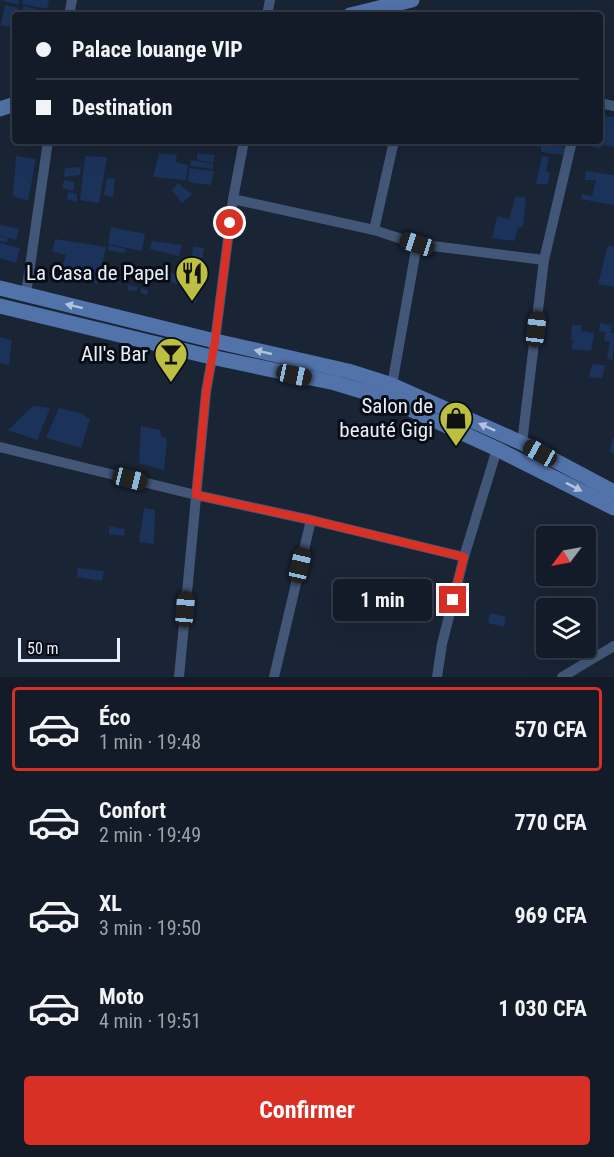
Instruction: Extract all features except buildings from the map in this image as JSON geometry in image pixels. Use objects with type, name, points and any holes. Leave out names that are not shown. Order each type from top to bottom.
[{"type":"main road","points":[[368,12],[404,6]]},
{"type":"main road","points":[[0,288],[348,371],[392,384],[522,443],[614,492]]},
{"type":"main road","points":[[0,306],[211,357],[335,383],[388,399],[497,449],[614,508]]},
{"type":"street","points":[[26,294],[48,144]]},
{"type":"street","points":[[179,677],[206,392],[215,341],[233,199],[243,144]]},
{"type":"street","points":[[374,230],[393,144]]},
{"type":"street","points":[[522,443],[544,260],[571,144]]},
{"type":"street","points":[[233,199],[374,230],[417,244],[544,260]]},
{"type":"street","points":[[392,384],[417,244]]},
{"type":"street","points":[[0,447],[464,557]]},
{"type":"street","points":[[440,676],[442,644],[464,557],[497,449]]},
{"type":"street","points":[[274,677],[311,520]]},
{"type":"street","points":[[562,677],[614,646]]},
{"type":"place","name":"La Casa de Papel","points":[[192,302]]},
{"type":"place","name":"All's Bar","points":[[171,383]]},
{"type":"place","name":"Salon de beauté Gigi","points":[[456,447]]},
{"type":"route","points":[[230,223],[206,392],[196,495],[464,557],[453,600]]}]
